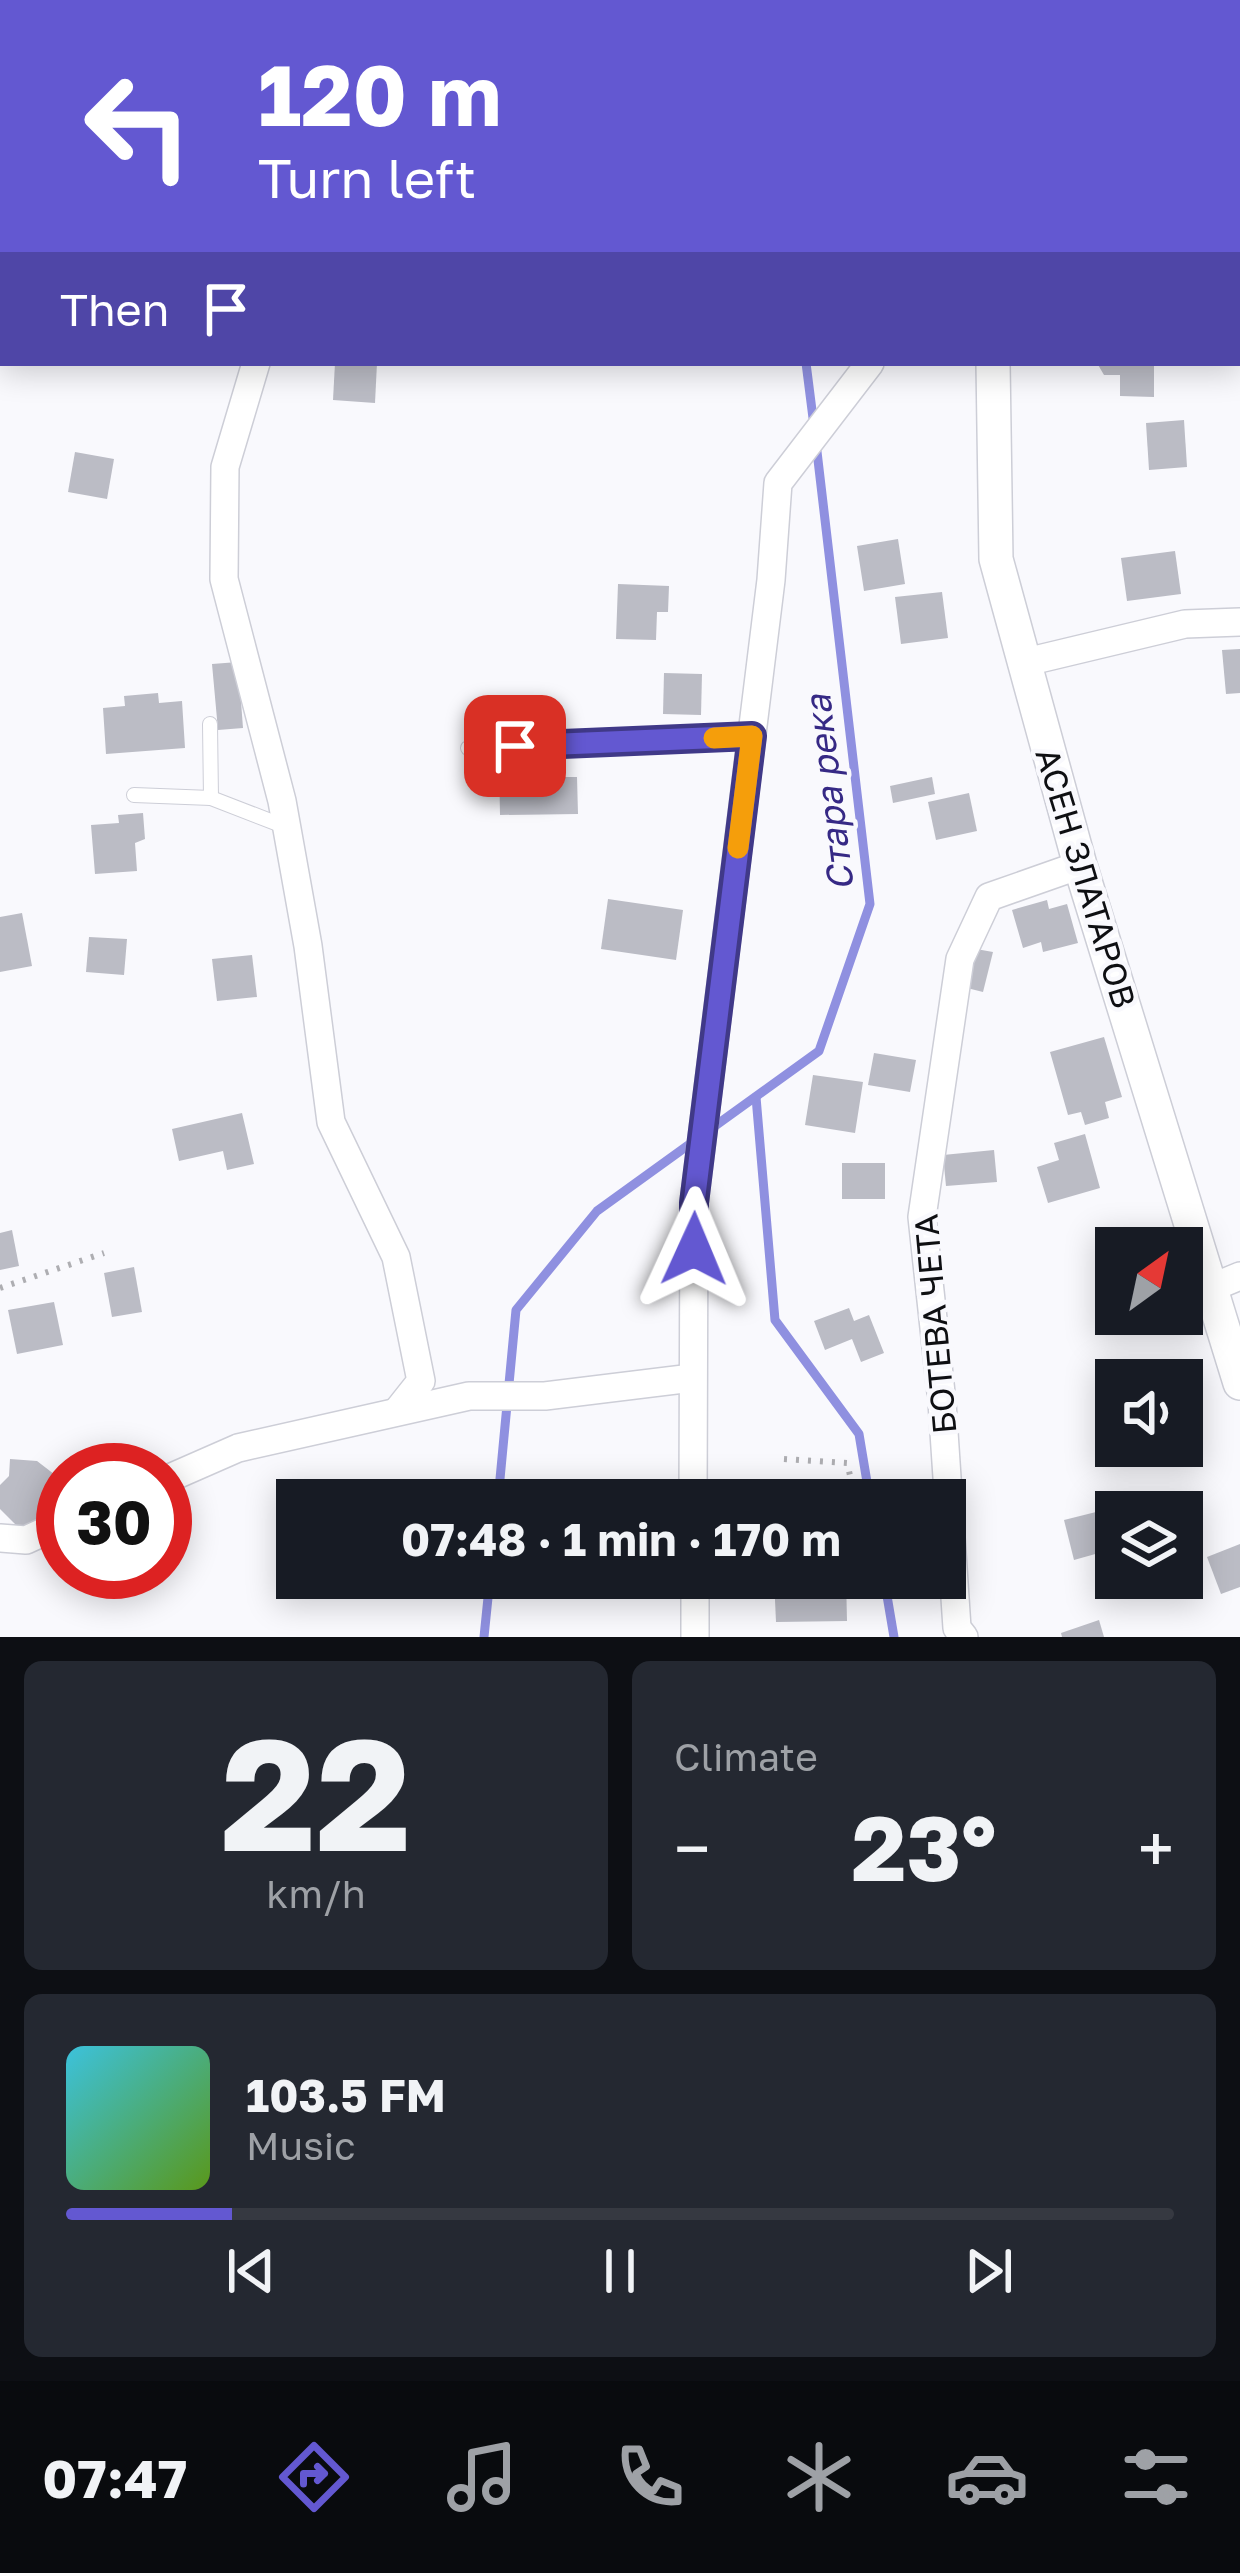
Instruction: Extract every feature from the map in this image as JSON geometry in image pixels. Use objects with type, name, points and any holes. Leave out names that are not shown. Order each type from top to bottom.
[{"type":"street","points":[[255,366],[225,467],[224,579],[286,827],[308,946],[331,1122],[396,1257],[421,1381],[398,1410]]},
{"type":"street","name":"АСЕН ЗЛАТАРОВ","points":[[993,366],[996,560],[1080,865],[1225,1282],[1240,1383]]},
{"type":"street","points":[[694,1479],[694,1203],[771,580],[778,483],[866,369]]},
{"type":"street","points":[[1022,662],[1185,624],[1240,622]]},
{"type":"street","name":"БОТЕВА ЧЕТА","points":[[964,1637],[956,1628],[942,1402],[922,1217],[956,982],[960,959],[989,897],[1080,865]]},
{"type":"street","points":[[192,1468],[238,1448],[469,1396],[545,1396],[692,1378]]},
{"type":"street","points":[[0,1538],[26,1540],[36,1535]]},
{"type":"street","points":[[694,1599],[695,1637]]},
{"type":"lane","points":[[210,724],[211,798]]},
{"type":"lane","points":[[468,748],[752,736]]},
{"type":"lane","points":[[134,795],[211,798],[286,827]]},
{"type":"path","points":[[0,1288],[104,1253]]},
{"type":"path","points":[[784,1459],[847,1463],[851,1479]]},
{"type":"building","points":[[335,366],[377,366],[375,403],[333,400]]},
{"type":"building","points":[[1099,366],[1154,366],[1154,397],[1120,396],[1120,375],[1104,375]]},
{"type":"building","points":[[1184,420],[1187,467],[1149,470],[1146,423]]},
{"type":"building","points":[[75,452],[114,459],[107,499],[68,492]]},
{"type":"building","points":[[898,539],[905,584],[864,591],[857,546]]},
{"type":"building","points":[[1175,551],[1181,594],[1127,601],[1121,558]]},
{"type":"building","points":[[618,584],[669,586],[668,612],[657,612],[656,640],[616,639]]},
{"type":"building","points":[[942,592],[948,638],[901,644],[895,597]]},
{"type":"building","points":[[1240,649],[1240,693],[1226,694],[1222,650]]},
{"type":"building","points":[[238,662],[243,728],[218,730],[212,664]]},
{"type":"building","points":[[664,673],[702,674],[701,715],[663,714]]},
{"type":"building","points":[[158,693],[159,703],[182,701],[185,748],[106,754],[103,708],[125,706],[124,696]]},
{"type":"building","points":[[499,761],[555,761],[555,777],[577,777],[578,814],[500,815]]},
{"type":"building","points":[[932,777],[935,794],[893,803],[890,786]]},
{"type":"building","points":[[969,793],[977,831],[936,840],[928,802]]},
{"type":"building","points":[[143,813],[145,839],[135,843],[137,871],[95,874],[91,825],[119,823],[118,815]]},
{"type":"building","points":[[608,899],[683,910],[676,960],[601,949]]},
{"type":"building","points":[[1047,900],[1049,909],[1067,904],[1078,943],[1043,952],[1041,942],[1023,948],[1012,910]]},
{"type":"building","points":[[22,913],[32,966],[0,972],[0,917]]},
{"type":"building","points":[[89,937],[127,939],[124,975],[86,972]]},
{"type":"building","points":[[976,949],[993,952],[983,992],[967,988]]},
{"type":"building","points":[[252,955],[257,997],[217,1001],[212,959]]},
{"type":"building","points":[[1104,1037],[1122,1097],[1105,1102],[1109,1118],[1085,1125],[1081,1112],[1068,1115],[1050,1052]]},
{"type":"building","points":[[874,1053],[916,1060],[910,1092],[868,1085]]},
{"type":"building","points":[[813,1075],[863,1082],[855,1133],[805,1125]]},
{"type":"building","points":[[242,1113],[254,1164],[227,1170],[223,1151],[179,1161],[172,1129]]},
{"type":"building","points":[[1085,1134],[1100,1188],[1048,1203],[1037,1167],[1059,1160],[1054,1143]]},
{"type":"building","points":[[994,1150],[997,1182],[946,1186],[943,1155]]},
{"type":"building","points":[[842,1163],[885,1163],[885,1199],[842,1199]]},
{"type":"building","points":[[12,1230],[19,1266],[0,1270],[0,1233]]},
{"type":"building","points":[[134,1267],[142,1312],[112,1317],[104,1273]]},
{"type":"building","points":[[54,1302],[63,1345],[17,1354],[8,1310]]},
{"type":"building","points":[[849,1308],[854,1321],[869,1315],[884,1353],[861,1362],[852,1339],[825,1350],[814,1321]]},
{"type":"building","points":[[10,1459],[36,1461],[36,1527],[22,1531],[0,1509],[0,1485],[9,1476]]},
{"type":"building","points":[[1095,1512],[1095,1554],[1074,1560],[1064,1520]]},
{"type":"building","points":[[1240,1544],[1240,1587],[1221,1594],[1207,1557]]},
{"type":"building","points":[[775,1599],[846,1599],[847,1621],[776,1622]]},
{"type":"building","points":[[1099,1620],[1104,1637],[1062,1637],[1061,1633]]},
{"type":"waterway","name":"Стара река","points":[[806,366],[814,426]]},
{"type":"waterway","name":"Стара река","points":[[708,1131],[819,1051],[870,904],[816,443]]},
{"type":"waterway","points":[[756,1097],[775,1320],[859,1434],[866,1479]]},
{"type":"waterway","name":"Стара река","points":[[500,1479],[516,1310],[597,1211],[694,1141]]},
{"type":"waterway","name":"Стара река","points":[[484,1637],[488,1599]]},
{"type":"waterway","points":[[888,1599],[894,1637]]},
{"type":"slow traffic","points":[[714,738],[752,736],[738,848]]},
{"type":"route","points":[[515,746],[752,736],[694,1203],[694,1249]]}]
